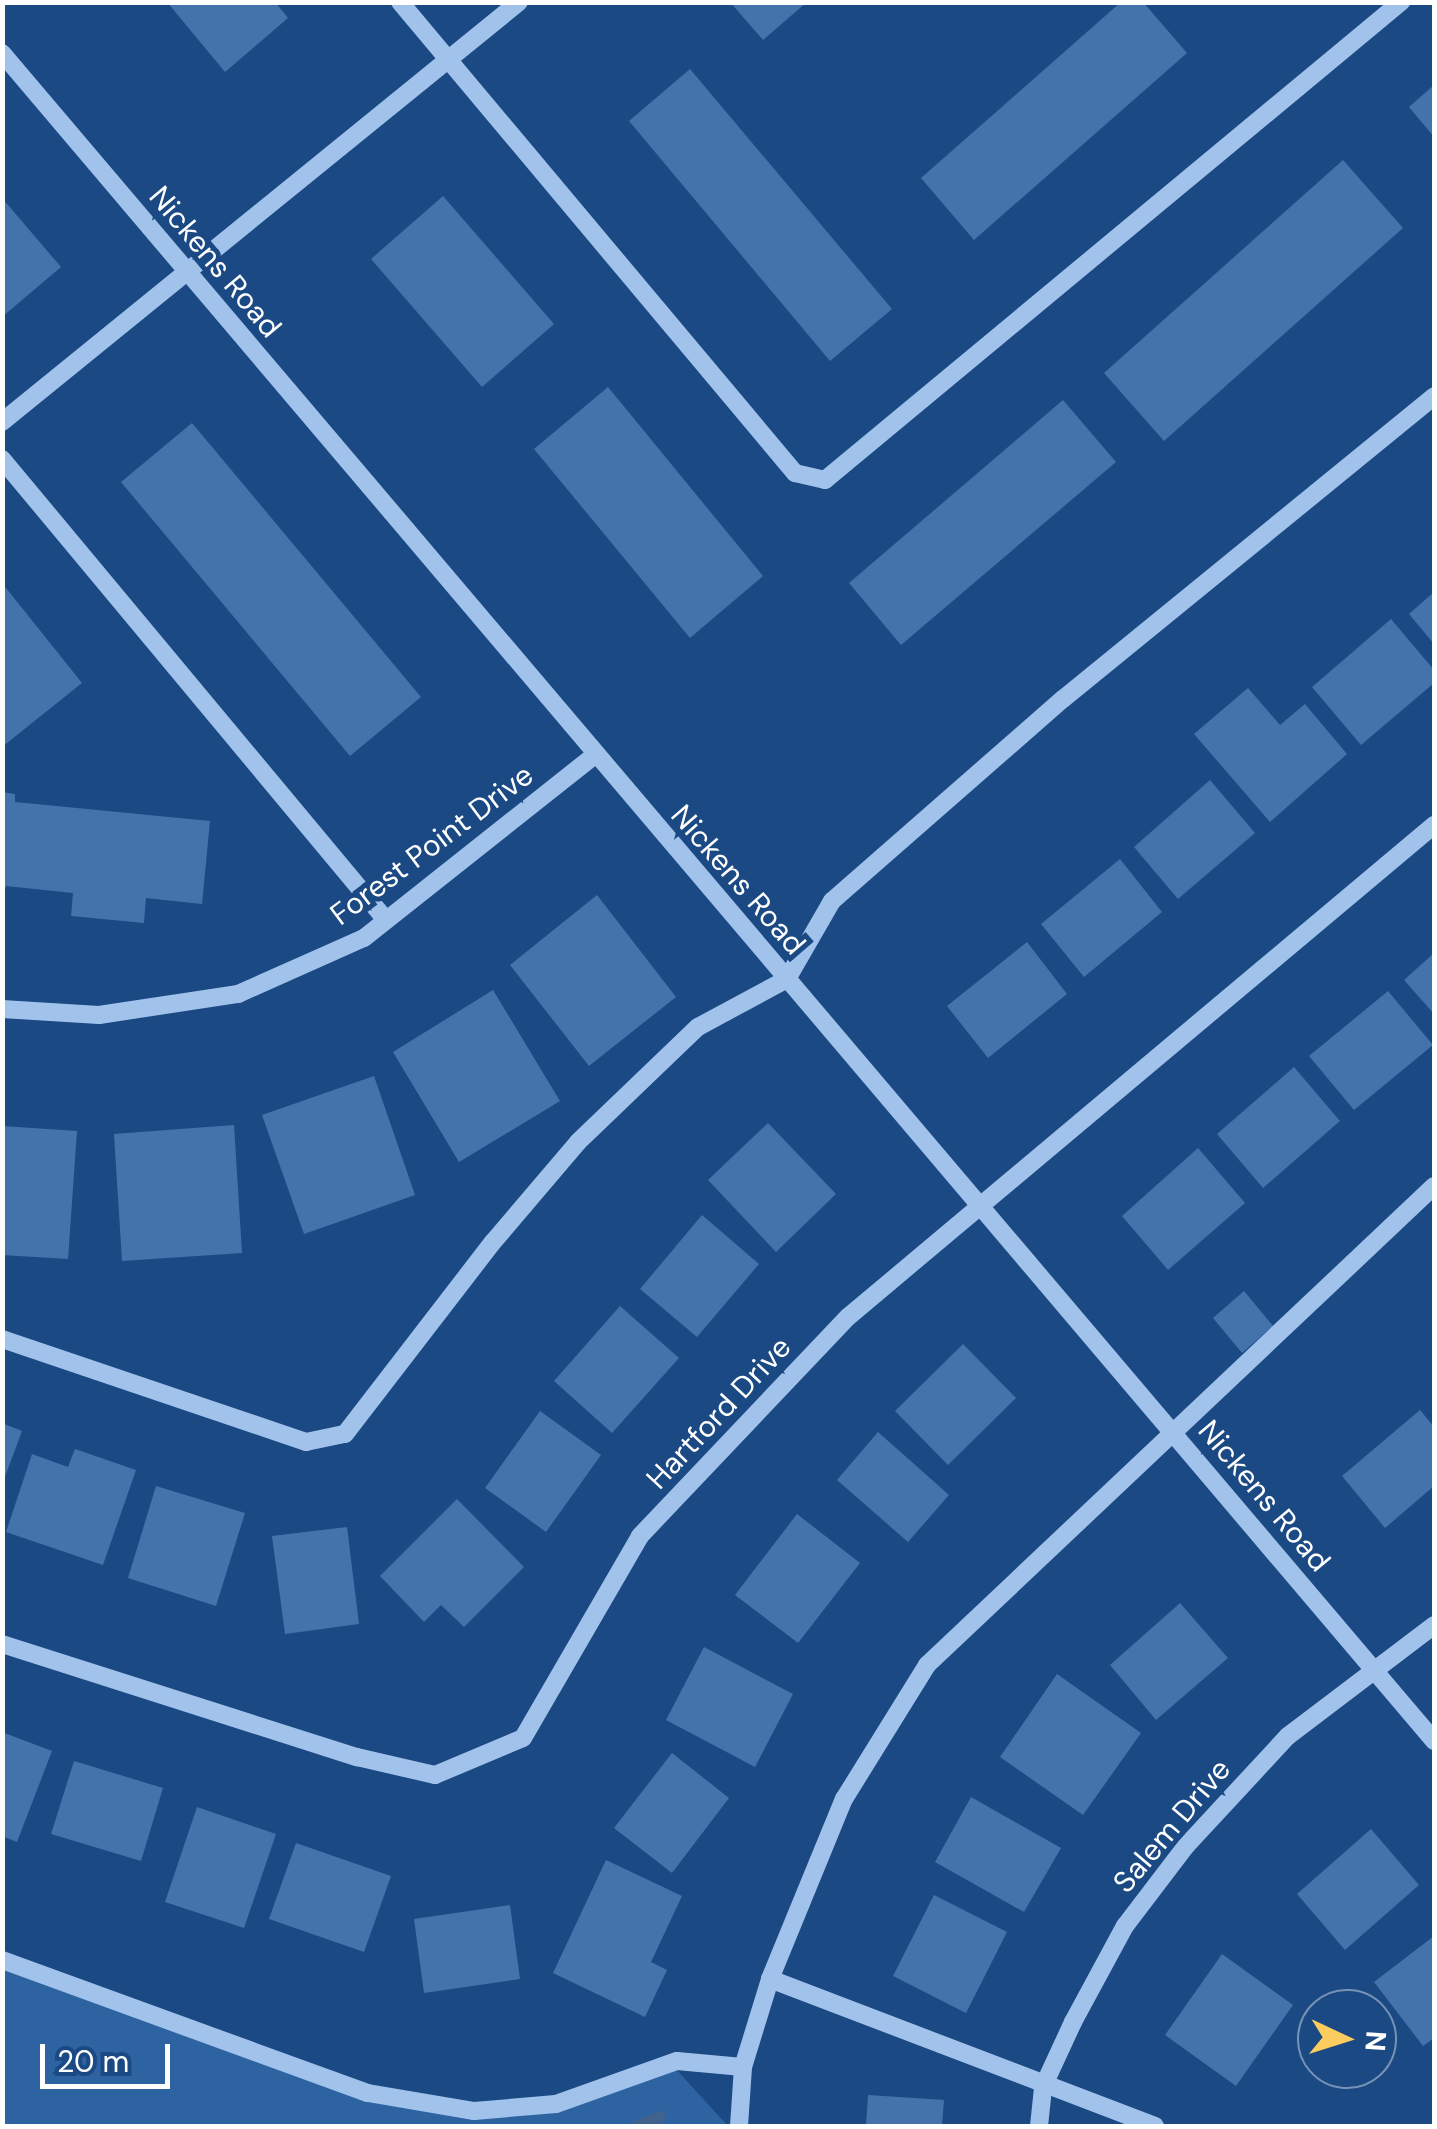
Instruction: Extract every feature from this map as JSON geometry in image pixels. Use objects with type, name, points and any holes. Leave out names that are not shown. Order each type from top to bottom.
[{"type":"street","points":[[400,2],[795,474],[825,480],[1401,2]]},
{"type":"street","points":[[2,422],[450,62],[518,2]]},
{"type":"street","name":"Nickens Road","points":[[2,53],[595,755],[983,1204],[1434,1742]]},
{"type":"street","points":[[2,1338],[306,1442],[345,1434],[493,1242],[578,1142],[698,1027],[787,979],[832,901],[1064,699],[1434,396]]},
{"type":"street","points":[[2,459],[386,920]]},
{"type":"street","name":"Forest Point Drive","points":[[2,1009],[99,1015],[238,994],[364,938],[595,755]]},
{"type":"street","name":"Hartford Drive","points":[[2,1644],[357,1757],[434,1774],[523,1738],[640,1536],[848,1317],[1434,825]]},
{"type":"street","points":[[739,2126],[743,2068],[770,1979],[844,1799],[927,1665],[1434,1186]]},
{"type":"street","name":"Salem Drive","points":[[1039,2126],[1044,2087],[1125,1926],[1186,1846],[1288,1736],[1434,1625]]},
{"type":"street","points":[[2,1960],[368,2093],[474,2111],[556,2104],[677,2061],[743,2068]]},
{"type":"street","points":[[770,1979],[1044,2087],[1156,2126]]},
{"type":"shaded area","points":[[2,1959],[360,2091],[503,2111],[674,2067],[728,2126],[3,2126]]},
{"type":"building","points":[[167,2],[275,2],[288,18],[225,72]]},
{"type":"building","points":[[730,2],[807,2],[763,40]]},
{"type":"building","points":[[1121,2],[1143,2],[1187,53],[974,240],[921,178]]},
{"type":"building","points":[[690,69],[892,309],[830,361],[629,121]]},
{"type":"building","points":[[1434,85],[1434,137],[1409,107]]},
{"type":"building","points":[[1343,160],[1403,228],[1164,441],[1104,373]]},
{"type":"building","points":[[443,196],[554,324],[482,387],[371,259]]},
{"type":"building","points":[[2,198],[61,267],[2,317]]},
{"type":"building","points":[[608,387],[763,576],[690,638],[534,449]]},
{"type":"building","points":[[1063,400],[1116,462],[901,645],[849,583]]},
{"type":"building","points":[[192,423],[421,697],[350,756],[121,482]]},
{"type":"building","points":[[2,583],[82,683],[2,747]]},
{"type":"building","points":[[1434,592],[1434,644],[1409,614]]},
{"type":"building","points":[[1391,619],[1434,670],[1434,683],[1361,745],[1312,687]]},
{"type":"building","points":[[1248,688],[1280,725],[1305,704],[1347,754],[1270,822],[1194,734]]},
{"type":"building","points":[[1210,780],[1255,833],[1178,899],[1134,847]]},
{"type":"building","points":[[2,792],[15,794],[15,802],[210,821],[202,904],[146,898],[144,923],[71,916],[73,893],[6,886],[2,899]]},
{"type":"building","points":[[1120,859],[1162,912],[1084,977],[1041,924]]},
{"type":"building","points":[[597,895],[676,997],[589,1066],[510,965]]},
{"type":"building","points":[[1027,942],[1067,994],[988,1058],[947,1006]]},
{"type":"building","points":[[1434,953],[1434,1014],[1404,980]]},
{"type":"building","points":[[493,990],[560,1101],[459,1162],[393,1052]]},
{"type":"building","points":[[1388,991],[1433,1045],[1354,1110],[1309,1056]]},
{"type":"building","points":[[1294,1067],[1340,1121],[1263,1188],[1217,1134]]},
{"type":"building","points":[[374,1076],[415,1195],[304,1234],[262,1115]]},
{"type":"building","points":[[768,1123],[836,1194],[776,1252],[708,1180]]},
{"type":"building","points":[[234,1125],[242,1253],[122,1261],[114,1134]]},
{"type":"building","points":[[2,1126],[77,1131],[68,1259],[2,1255]]},
{"type":"building","points":[[1198,1148],[1245,1203],[1168,1270],[1122,1216]]},
{"type":"building","points":[[702,1215],[759,1264],[697,1337],[640,1289]]},
{"type":"building","points":[[1244,1291],[1273,1326],[1242,1353],[1213,1318]]},
{"type":"building","points":[[620,1306],[679,1358],[612,1433],[554,1381]]},
{"type":"building","points":[[963,1344],[1016,1398],[948,1465],[895,1411]]},
{"type":"building","points":[[1420,1410],[1434,1427],[1434,1486],[1385,1528],[1342,1476]]},
{"type":"building","points":[[540,1411],[601,1455],[546,1532],[485,1488]]},
{"type":"building","points":[[2,1423],[22,1431],[3,1482],[2,1482]]},
{"type":"building","points":[[878,1432],[949,1495],[908,1542],[837,1480]]},
{"type":"building","points":[[75,1449],[136,1470],[103,1565],[6,1532],[32,1454],[68,1467]]},
{"type":"building","points":[[156,1486],[245,1513],[216,1606],[128,1578]]},
{"type":"building","points":[[457,1499],[524,1567],[464,1627],[441,1605],[424,1622],[380,1576]]},
{"type":"building","points":[[797,1514],[860,1563],[798,1643],[735,1595]]},
{"type":"building","points":[[347,1527],[359,1624],[285,1634],[272,1536]]},
{"type":"building","points":[[1180,1603],[1228,1658],[1156,1720],[1110,1665]]},
{"type":"building","points":[[704,1647],[793,1694],[755,1767],[666,1720]]},
{"type":"building","points":[[1057,1674],[1141,1733],[1083,1815],[1000,1757]]},
{"type":"building","points":[[2,1732],[52,1751],[17,1842],[2,1836]]},
{"type":"building","points":[[672,1753],[729,1798],[672,1873],[614,1828]]},
{"type":"building","points":[[74,1761],[163,1788],[141,1861],[51,1834]]},
{"type":"building","points":[[971,1797],[1061,1848],[1024,1912],[935,1862]]},
{"type":"building","points":[[197,1807],[276,1834],[244,1928],[165,1902]]},
{"type":"building","points":[[1371,1829],[1419,1885],[1345,1950],[1297,1894]]},
{"type":"building","points":[[296,1843],[391,1876],[364,1952],[269,1919]]},
{"type":"building","points":[[606,1860],[682,1896],[651,1962],[667,1970],[645,2017],[553,1973]]},
{"type":"building","points":[[934,1895],[1007,1932],[966,2013],[893,1976]]},
{"type":"building","points":[[510,1905],[520,1979],[424,1993],[414,1919]]},
{"type":"building","points":[[1434,1936],[1434,2038],[1423,2046],[1397,2012],[1397,1989],[1379,1989],[1374,1982]]},
{"type":"building","points":[[1222,1954],[1293,2005],[1236,2086],[1165,2035]]},
{"type":"building","points":[[868,2095],[944,2100],[942,2126],[866,2126]]},
{"type":"waterway","points":[[638,2126],[659,2117]]}]
